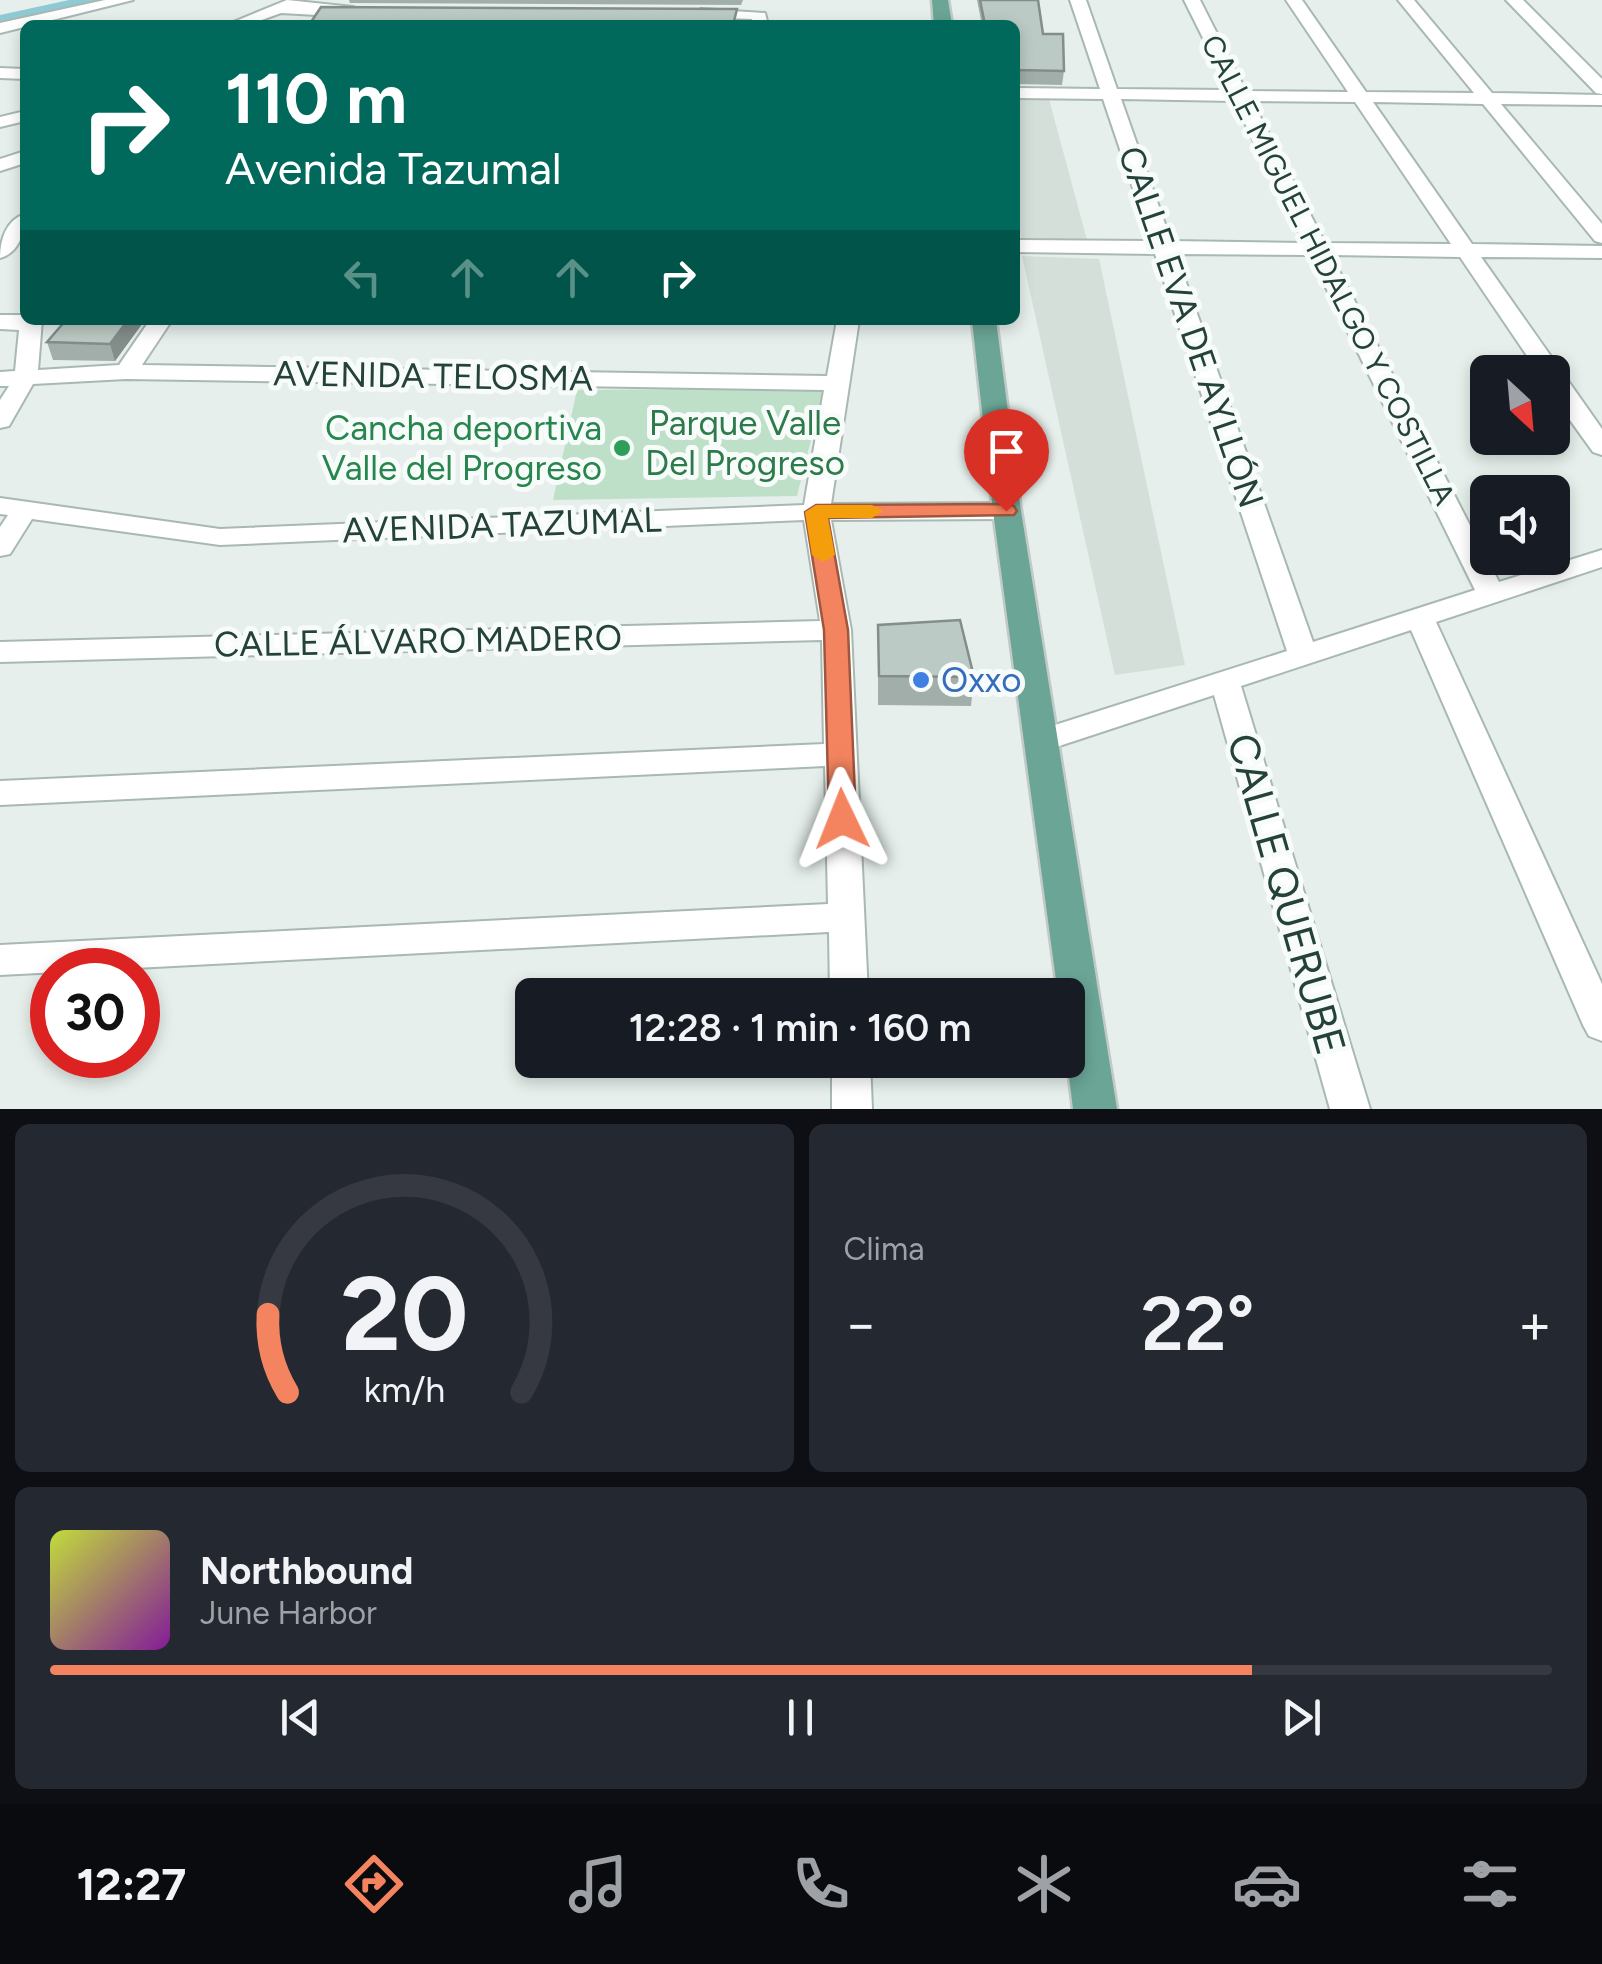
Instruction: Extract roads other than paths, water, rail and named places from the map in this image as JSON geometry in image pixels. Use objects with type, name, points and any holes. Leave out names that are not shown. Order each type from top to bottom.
[{"type":"main road","points":[[985,325],[1006,511],[1095,1109]]},
{"type":"street","points":[[0,14],[65,0]]},
{"type":"street","points":[[36,20],[125,0]]},
{"type":"street","points":[[248,20],[301,0]]},
{"type":"street","name":"CALLE EVA DE AYLLÓN","points":[[1078,0],[1303,655]]},
{"type":"street","name":"CALLE MIGUEL HIDALGO Y COSTILLA","points":[[1192,0],[1491,594]]},
{"type":"street","points":[[1294,0],[1537,355]]},
{"type":"street","points":[[1406,0],[1602,237]]},
{"type":"street","points":[[1514,0],[1602,89]]},
{"type":"street","points":[[280,8],[365,12]]},
{"type":"street","points":[[676,14],[759,20]]},
{"type":"street","points":[[1020,93],[1602,100]]},
{"type":"street","points":[[4,248],[20,227]]},
{"type":"street","points":[[1020,246],[1602,252]]},
{"type":"street","points":[[0,420],[26,376],[31,325]]},
{"type":"street","points":[[126,372],[158,325]]},
{"type":"street","points":[[847,325],[816,512],[836,630],[848,978]]},
{"type":"street","name":"AVENIDA TELOSMA","points":[[0,379],[126,372],[839,383]]},
{"type":"street","points":[[1570,402],[1602,447]]},
{"type":"street","points":[[0,548],[13,507]]},
{"type":"street","name":"AVENIDA TAZUMAL","points":[[13,507],[220,537],[816,512],[1006,511]]},
{"type":"street","points":[[1041,741],[1491,594],[1599,564]]},
{"type":"street","points":[[1420,618],[1602,1025]]},
{"type":"street","name":"CALLE ÁLVARO MADERO","points":[[0,652],[836,630]]},
{"type":"street","name":"CALLE QUERUBE","points":[[1224,679],[1350,1109]]},
{"type":"street","points":[[0,793],[840,754]]},
{"type":"street","points":[[0,960],[846,917]]},
{"type":"street","points":[[851,1078],[852,1109]]},
{"type":"waterway","points":[[0,20],[90,0]]},
{"type":"place","name":"Cancha deportiva Valle del Progreso","points":[[622,448]]},
{"type":"place","name":"Oxxo","points":[[921,680]]},
{"type":"park label","name":"Parque Valle Del Progreso","points":[[745,443]]}]
